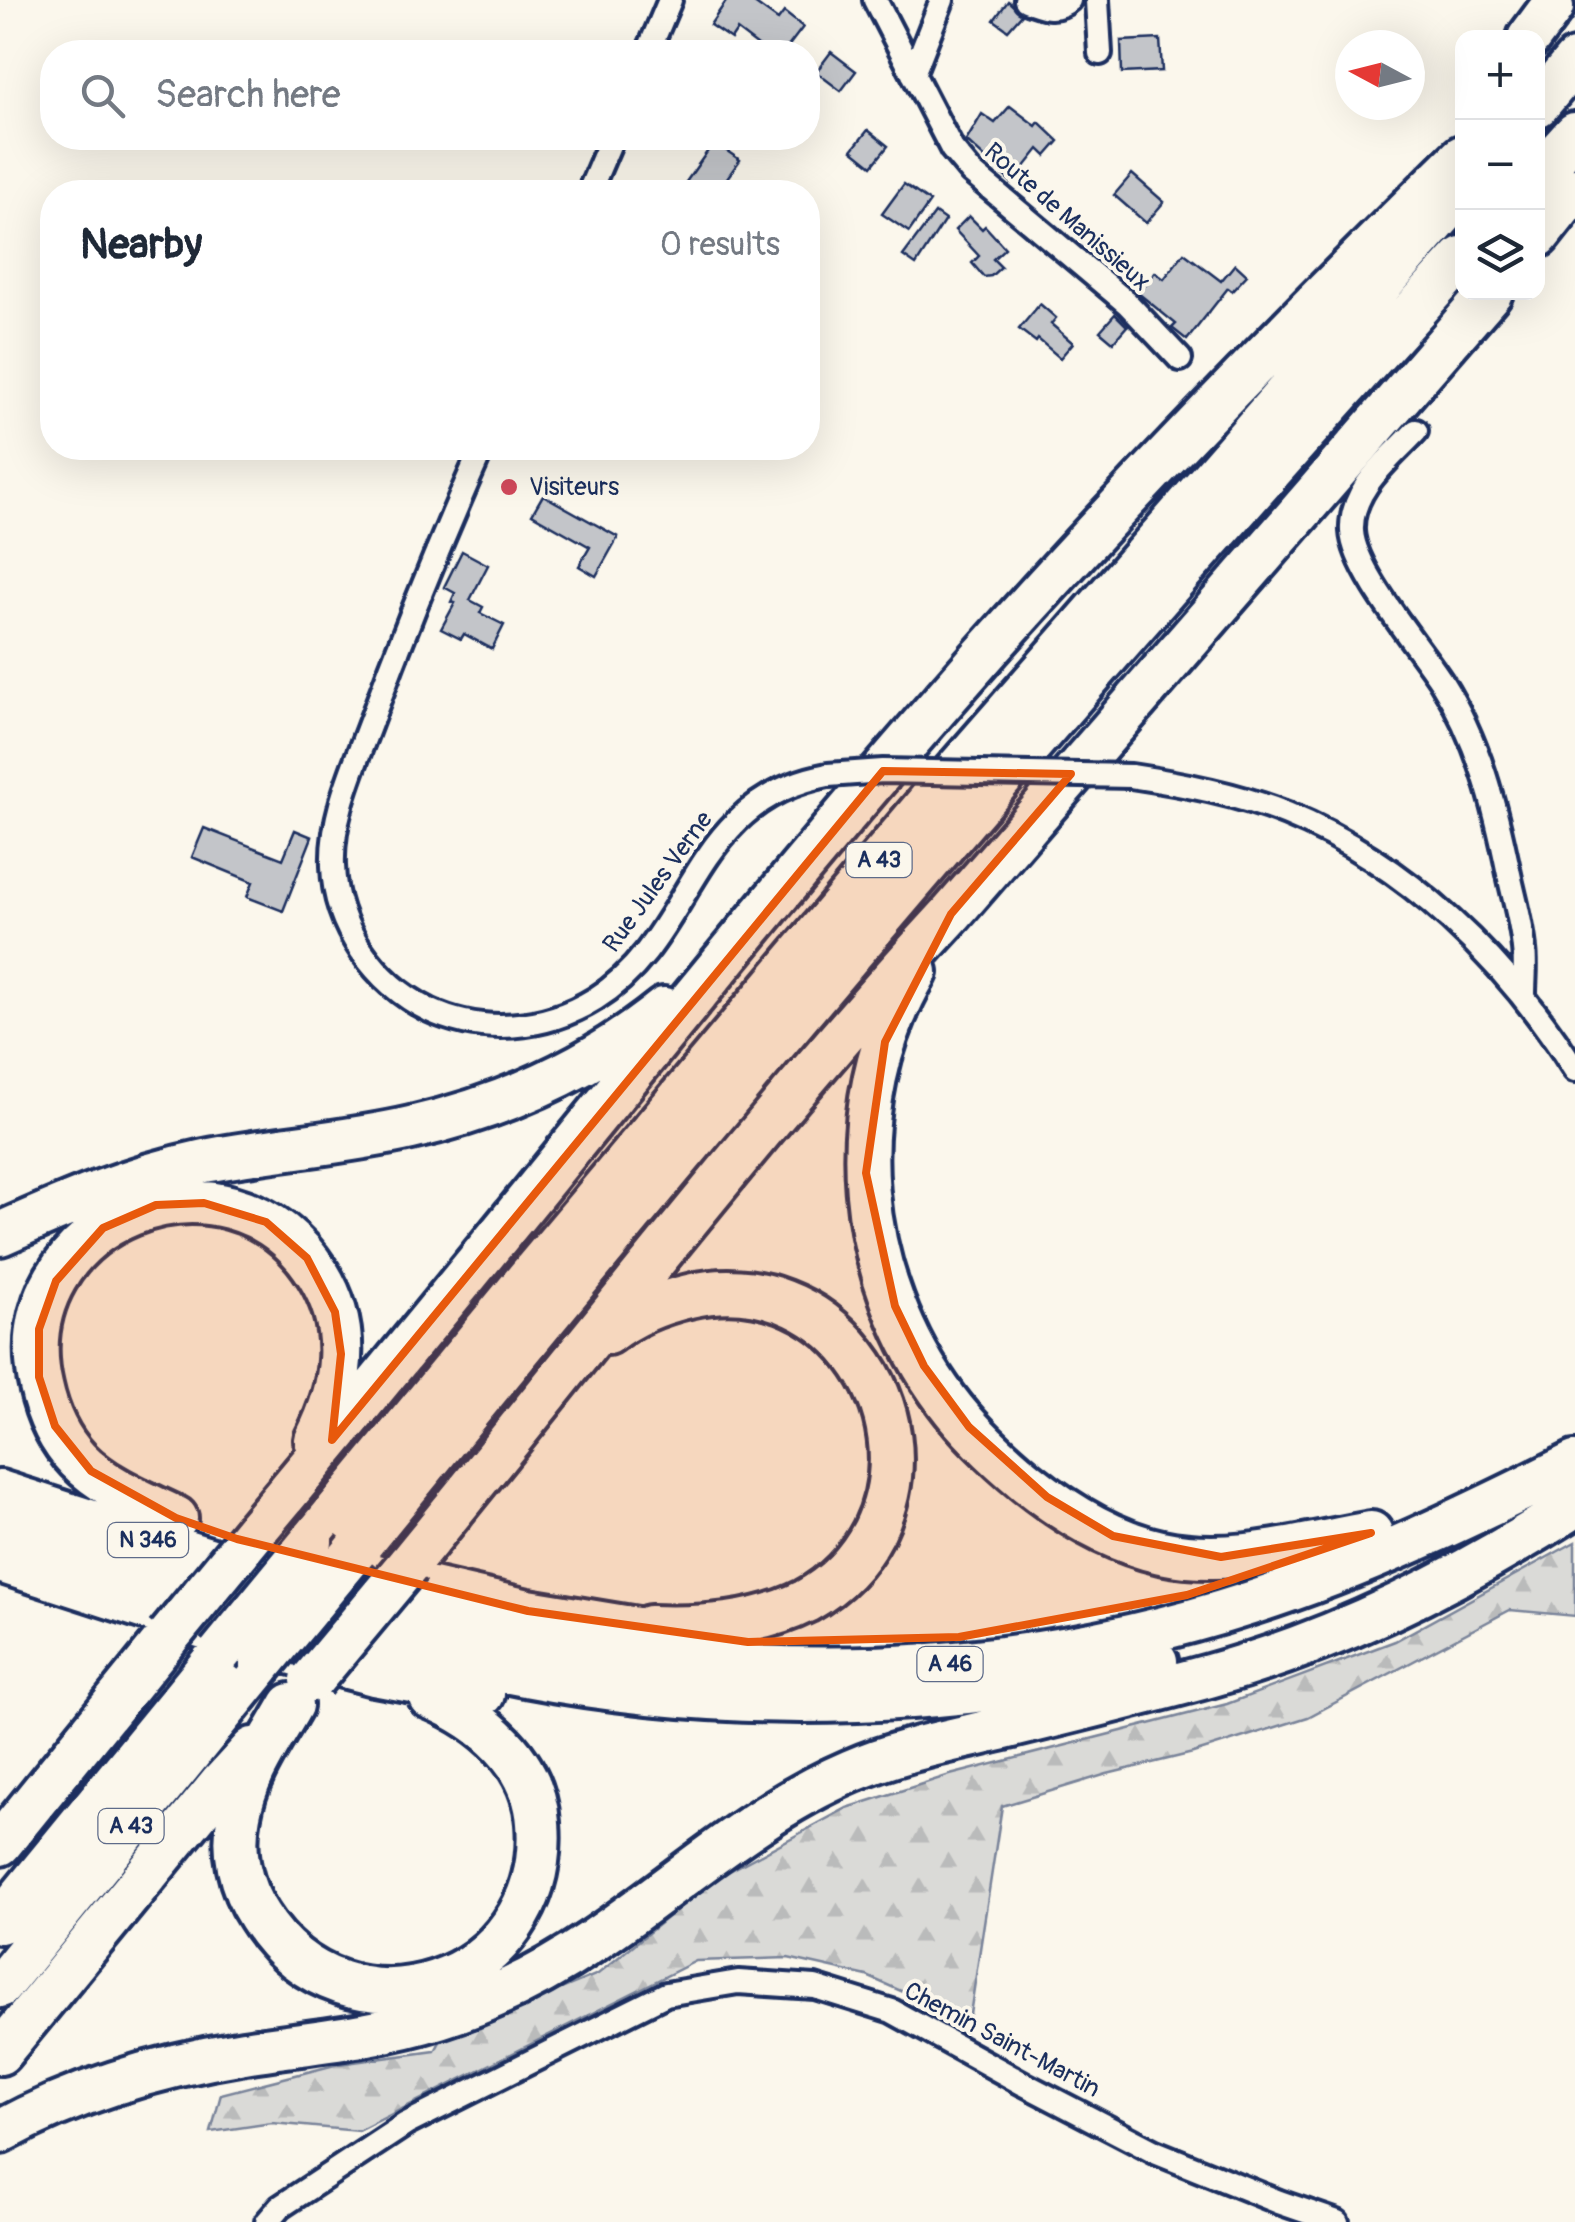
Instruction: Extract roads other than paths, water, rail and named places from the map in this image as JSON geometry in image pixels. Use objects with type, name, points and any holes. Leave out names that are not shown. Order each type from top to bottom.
[{"type":"highway","points":[[1545,82],[1575,58]]},
{"type":"highway","points":[[1545,95],[1575,58]]},
{"type":"highway","points":[[1545,167],[1575,134]]},
{"type":"highway","points":[[1358,258],[1455,135]]},
{"type":"highway","points":[[0,1844],[768,907],[976,663],[1191,428],[1455,164]]},
{"type":"highway","points":[[1545,227],[1575,190]]},
{"type":"highway","name":"A 43","points":[[0,1922],[528,1278],[942,785],[1455,200]]},
{"type":"highway","points":[[1545,259],[1575,229]]},
{"type":"highway","name":"A 43","points":[[0,1986],[445,1440],[848,958],[1081,687],[1455,266]]},
{"type":"highway","points":[[1411,412],[1487,300]]},
{"type":"highway","points":[[0,2052],[220,1785],[302,1693],[576,1360],[637,1280],[863,1010],[1141,693],[1411,412],[1503,300]]},
{"type":"highway","points":[[0,1234],[147,1175],[238,1155],[410,1128],[518,1095],[568,1072],[643,1026],[768,907]]},
{"type":"highway","points":[[951,914],[910,982],[892,1022],[874,1080],[866,1144],[870,1222],[885,1281],[908,1336],[937,1387],[969,1428],[1032,1486],[1092,1526],[1136,1545],[1181,1556],[1220,1557],[1371,1532]]},
{"type":"highway","points":[[176,1518],[113,1486],[78,1460],[48,1414],[39,1377],[37,1345],[42,1312],[56,1281],[89,1238],[118,1219],[172,1202],[221,1206],[266,1222],[300,1250],[331,1298],[340,1340],[339,1382],[322,1428],[269,1515]]},
{"type":"highway","points":[[576,1360],[618,1324],[660,1304],[715,1291],[758,1294],[805,1312],[840,1336],[864,1366],[888,1425],[890,1478],[876,1525],[851,1565],[823,1590],[770,1615],[730,1624],[621,1626]]},
{"type":"highway","points":[[0,1467],[336,1567],[472,1599],[698,1638],[802,1644],[907,1641],[1018,1630],[1188,1594],[1371,1532],[1575,1442]]},
{"type":"highway","name":"A 46","points":[[286,1599],[666,1662],[814,1670],[961,1663],[1106,1641],[1250,1604],[1458,1522],[1575,1463]]},
{"type":"highway","name":"N 346","points":[[0,1492],[286,1599]]},
{"type":"highway","name":"A 46","points":[[286,1599],[456,1660],[599,1686],[677,1696],[823,1702],[972,1694],[1113,1670],[1257,1634],[1398,1582],[1575,1498]]},
{"type":"highway","points":[[0,2132],[71,2097],[132,2076],[202,2060],[382,2031],[472,2005],[579,1950],[739,1834],[820,1785],[902,1752],[1262,1660],[1365,1619],[1480,1564],[1575,1506]]},
{"type":"highway","name":"N 346","points":[[0,1527],[166,1581],[286,1599]]},
{"type":"highway","points":[[8,1565],[247,1641],[374,1674],[605,1714],[700,1724],[870,1727],[1045,1711],[1159,1689]]},
{"type":"highway","points":[[302,1693],[251,1775],[239,1812],[236,1842],[246,1893],[272,1936],[296,1959],[334,1980],[383,1990],[420,1988],[474,1964],[491,1951],[516,1920],[537,1867],[538,1812],[526,1777],[490,1731],[454,1707],[374,1674]]},
{"type":"highway","points":[[0,1819],[57,1774]]},
{"type":"street","points":[[653,40],[670,0]]},
{"type":"street","name":"Route de Manissieux","points":[[875,0],[952,149],[971,172],[1127,304],[1180,359]]},
{"type":"street","points":[[914,74],[942,0]]},
{"type":"street","points":[[1026,0],[1046,8],[1062,6],[1069,0]]},
{"type":"street","points":[[1097,0],[1100,53]]},
{"type":"street","points":[[594,180],[607,150]]},
{"type":"street","points":[[1411,412],[1358,499],[1352,525],[1354,548],[1440,680],[1480,760],[1492,796],[1524,948],[1524,994]]},
{"type":"street","name":"Rue Jules Verne","points":[[477,460],[397,649],[335,831],[333,867],[339,904],[353,937],[385,980],[426,1008],[482,1025],[522,1025],[579,1008],[610,988],[640,959],[723,835],[748,809],[784,788],[828,775],[883,770],[1131,776],[1233,796],[1283,812],[1339,838],[1394,874],[1460,930],[1524,994],[1575,1070]]},
{"type":"street","name":"Chemin Saint-Martin","points":[[267,2222],[280,2207],[406,2124],[666,1994],[738,1982],[815,1987],[892,2011],[1155,2152],[1337,2222]]},
{"type":"place","name":"Visiteurs","points":[[509,487]]}]
